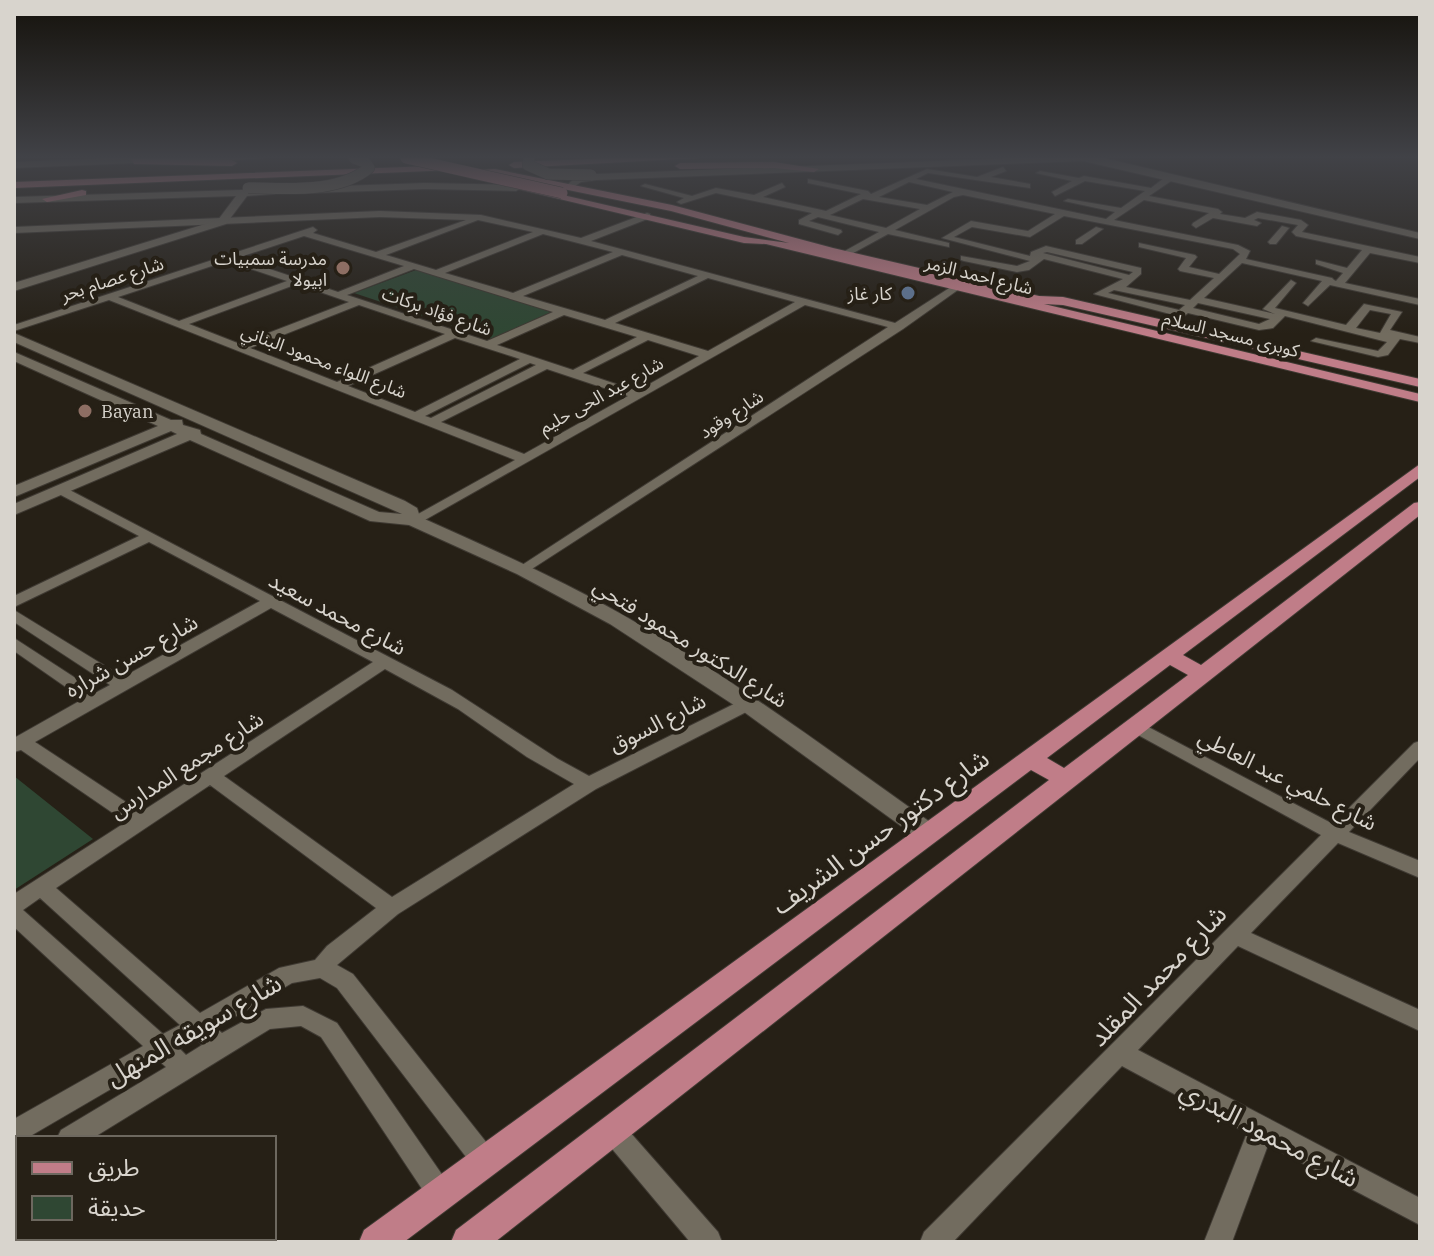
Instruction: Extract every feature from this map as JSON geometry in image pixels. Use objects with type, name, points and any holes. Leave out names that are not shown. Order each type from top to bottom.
[{"type":"main road","name":"شارع احمد الزمر","points":[[649,217],[957,287],[1036,303],[1053,299],[1420,383]]},
{"type":"main road","points":[[673,217],[766,241]]},
{"type":"main road","name":"شارع احمد الزمر","points":[[685,217],[1036,303]]},
{"type":"main road","name":"شارع احمد الزمر","points":[[1036,303],[1039,311],[1053,316],[1420,405]]},
{"type":"main road","name":"كوبرى مسجد السلام","points":[[1036,303],[1420,391]]},
{"type":"main road","name":"كوبرى مسجد السلام","points":[[1036,303],[1420,398]]},
{"type":"main road","name":"شارع دكتور حسن الشريف","points":[[376,1242],[1420,469]]},
{"type":"main road","points":[[468,1242],[1420,507]]},
{"type":"main road","points":[[1168,656],[1203,674]]},
{"type":"main road","points":[[1029,758],[1066,780]]},
{"type":"street","points":[[14,279],[200,223],[205,217]]},
{"type":"street","points":[[14,287],[222,222],[226,217]]},
{"type":"street","points":[[14,230],[326,217]]},
{"type":"street","name":"شارع عصام بحر","points":[[14,328],[352,217]]},
{"type":"street","points":[[372,253],[463,217]]},
{"type":"street","points":[[470,217],[556,234],[899,327]]},
{"type":"street","points":[[582,241],[645,217]]},
{"type":"street","points":[[815,217],[802,222],[850,234]]},
{"type":"street","points":[[825,217],[1131,278],[1120,287],[1108,287],[1099,294],[1190,307]]},
{"type":"street","points":[[846,254],[912,217]]},
{"type":"street","points":[[949,243],[946,237],[968,225],[1027,234],[1058,217]]},
{"type":"street","points":[[1087,217],[1235,247],[1246,253],[1169,325]]},
{"type":"street","points":[[1108,221],[1114,217]]},
{"type":"street","points":[[1196,225],[1207,217]]},
{"type":"street","points":[[1238,217],[1298,231],[1299,234],[1420,260]]},
{"type":"street","points":[[1246,221],[1254,217]]},
{"type":"street","points":[[1265,217],[1303,224],[1298,231]]},
{"type":"street","points":[[1338,217],[1420,236]]},
{"type":"street","points":[[1363,217],[1420,230]]},
{"type":"street","points":[[372,253],[481,218]]},
{"type":"street","points":[[597,245],[661,220]]},
{"type":"street","points":[[1053,220],[1120,233],[1133,226]]},
{"type":"street","points":[[14,240],[55,228]]},
{"type":"street","points":[[1273,242],[1285,228]]},
{"type":"street","points":[[1079,242],[1099,229]]},
{"type":"street","points":[[436,273],[543,231]]},
{"type":"street","points":[[303,233],[709,355]]},
{"type":"street","points":[[450,277],[556,234]]},
{"type":"street","points":[[897,245],[929,252],[949,243]]},
{"type":"street","points":[[1142,245],[1192,257],[1183,269],[1221,277]]},
{"type":"street","points":[[1308,303],[1350,272],[1370,250]]},
{"type":"street","points":[[515,296],[621,252]]},
{"type":"street","points":[[529,301],[633,255]]},
{"type":"street","name":"شارع فؤاد بركات","points":[[227,258],[637,395]]},
{"type":"street","points":[[964,258],[1017,269],[1039,259]]},
{"type":"street","points":[[1240,260],[1420,302]]},
{"type":"street","points":[[1319,262],[1350,272]]},
{"type":"street","points":[[338,295],[414,266]]},
{"type":"street","points":[[1061,271],[1259,327],[1269,326],[1279,316]]},
{"type":"street","points":[[606,324],[707,275]]},
{"type":"street","points":[[174,322],[291,279]]},
{"type":"street","points":[[621,328],[722,279]]},
{"type":"street","points":[[1291,283],[1267,308],[1279,316],[1420,340]]},
{"type":"street","name":"شارع وقود","points":[[524,570],[957,287]]},
{"type":"street","name":"شارع اللواء محمود البناني","points":[[109,297],[525,459]]},
{"type":"street","name":"شارع عبد الحى حليم","points":[[414,520],[804,301]]},
{"type":"street","points":[[241,348],[359,302]]},
{"type":"street","points":[[1348,330],[1368,306],[1373,306],[1397,312],[1383,330],[1395,338]]},
{"type":"street","points":[[256,354],[373,307]]},
{"type":"street","points":[[488,345],[563,311]]},
{"type":"street","points":[[332,383],[448,332]]},
{"type":"street","points":[[573,374],[647,336]]},
{"type":"street","name":"شارع الدكتور محمود فتحي","points":[[14,337],[211,426],[399,505],[411,512],[414,520]]},
{"type":"street","points":[[1316,341],[1378,354],[1384,353],[1395,338]]},
{"type":"street","name":"شارع الدكتور محمود فتحي","points":[[14,356],[376,517],[414,520],[524,570],[617,620],[748,704],[928,833]]},
{"type":"street","points":[[416,416],[529,359]]},
{"type":"street","points":[[432,422],[545,365]]},
{"type":"street","points":[[14,492],[192,417]]},
{"type":"street","points":[[14,510],[211,426]]},
{"type":"street","name":"شارع محمد سعيد","points":[[62,490],[475,710],[553,766],[589,784]]},
{"type":"street","points":[[14,602],[149,537]]},
{"type":"street","name":"شارع حسن شراره","points":[[18,744],[270,602]]},
{"type":"street","points":[[14,615],[123,685]]},
{"type":"street","points":[[14,643],[96,700]]},
{"type":"street","name":"شارع مجمع المدارس","points":[[14,905],[384,662]]},
{"type":"street","name":"شارع السوق","points":[[322,968],[335,952],[391,908],[589,784],[748,704]]},
{"type":"street","name":"شارع حلمي عبد العاطي","points":[[1135,726],[1335,834],[1420,870]]},
{"type":"street","points":[[18,744],[141,822]]},
{"type":"street","name":"شارع محمد المقلد","points":[[934,1242],[1420,747]]},
{"type":"street","points":[[211,776],[391,908]]},
{"type":"street","points":[[41,887],[220,1046]]},
{"type":"street","points":[[14,914],[184,1068]]},
{"type":"street","points":[[1235,935],[1420,1021]]},
{"type":"street","points":[[322,968],[345,981],[485,1161]]},
{"type":"street","name":"شارع سويقه المنهل","points":[[14,1132],[287,975],[322,968]]},
{"type":"street","name":"شارع سويقه المنهل","points":[[73,1136],[266,1019],[293,1015],[322,1023],[334,1037],[441,1195]]},
{"type":"street","name":"شارع محمود البدري","points":[[1120,1053],[1420,1212]]},
{"type":"street","points":[[1218,1242],[1262,1128]]},
{"type":"street","points":[[612,1130],[708,1242]]},
{"type":"green space","points":[[416,270],[551,312],[492,339],[354,293]]},
{"type":"green space","points":[[14,776],[93,839],[14,890]]},
{"type":"place","name":"مدرسة سمبيات ابيولا","points":[[343,268]]},
{"type":"place","name":"كار غاز","points":[[908,293]]},
{"type":"place","name":"Bayan","points":[[85,411]]}]
